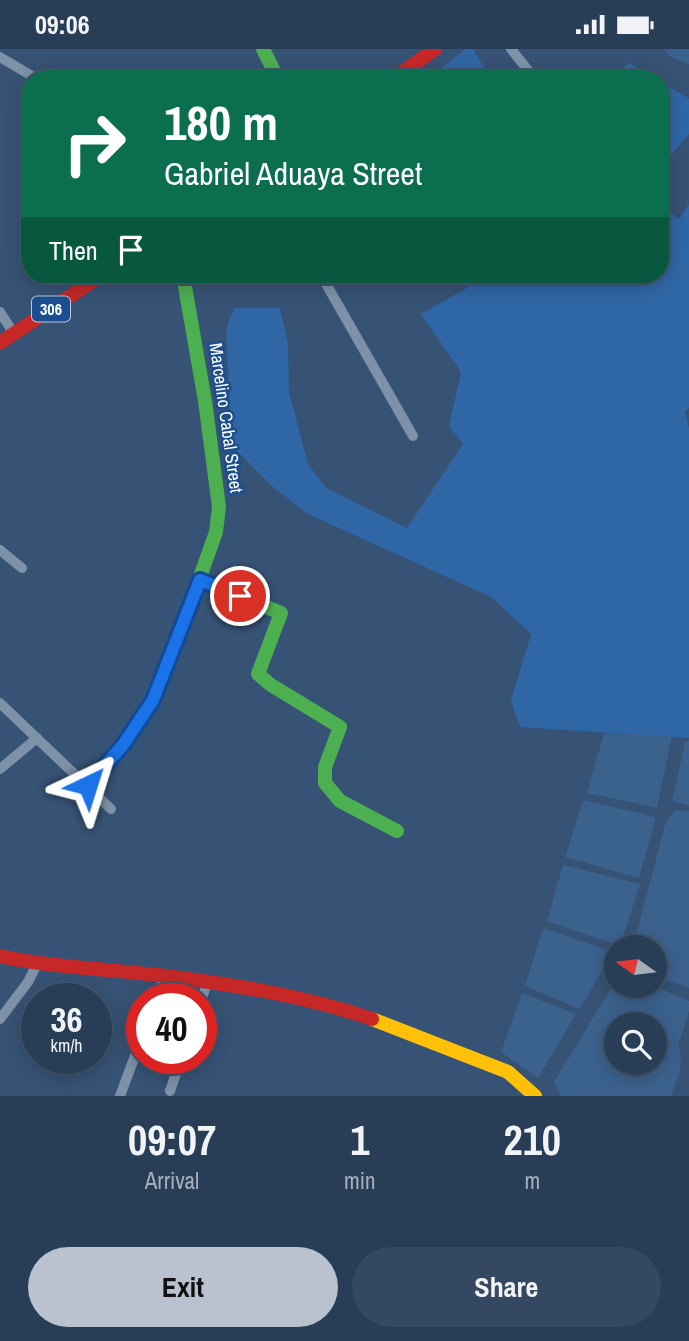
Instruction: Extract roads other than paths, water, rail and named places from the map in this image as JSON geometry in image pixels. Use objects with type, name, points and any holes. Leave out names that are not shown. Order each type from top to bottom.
[{"type":"street","points":[[263,49],[274,70]]},
{"type":"street","points":[[406,70],[435,49]]},
{"type":"street","points":[[511,49],[528,70]]},
{"type":"street","points":[[0,57],[22,70]]},
{"type":"street","name":"306","points":[[0,343],[89,284]]},
{"type":"street","name":"Marcelino Cabal Street","points":[[88,785],[123,745],[153,700],[216,532],[219,507],[205,401],[185,284]]},
{"type":"street","points":[[326,284],[413,436]]},
{"type":"street","points":[[0,312],[14,334]]},
{"type":"street","points":[[0,550],[22,568]]},
{"type":"street","points":[[200,580],[281,613],[258,674],[271,685],[340,727],[323,776],[327,790],[340,802],[397,831]]},
{"type":"street","points":[[0,703],[111,809]]},
{"type":"street","points":[[0,769],[37,738]]},
{"type":"street","points":[[0,957],[37,964],[164,976],[207,983]]},
{"type":"street","points":[[0,1019],[28,982],[37,964]]},
{"type":"street","points":[[162,983],[164,976]]},
{"type":"street","points":[[217,985],[274,994],[354,1013],[508,1072],[535,1096]]},
{"type":"street","points":[[120,1096],[128,1074]]},
{"type":"street","points":[[170,1091],[176,1074]]},
{"type":"waterway","points":[[674,49],[689,56]]}]
